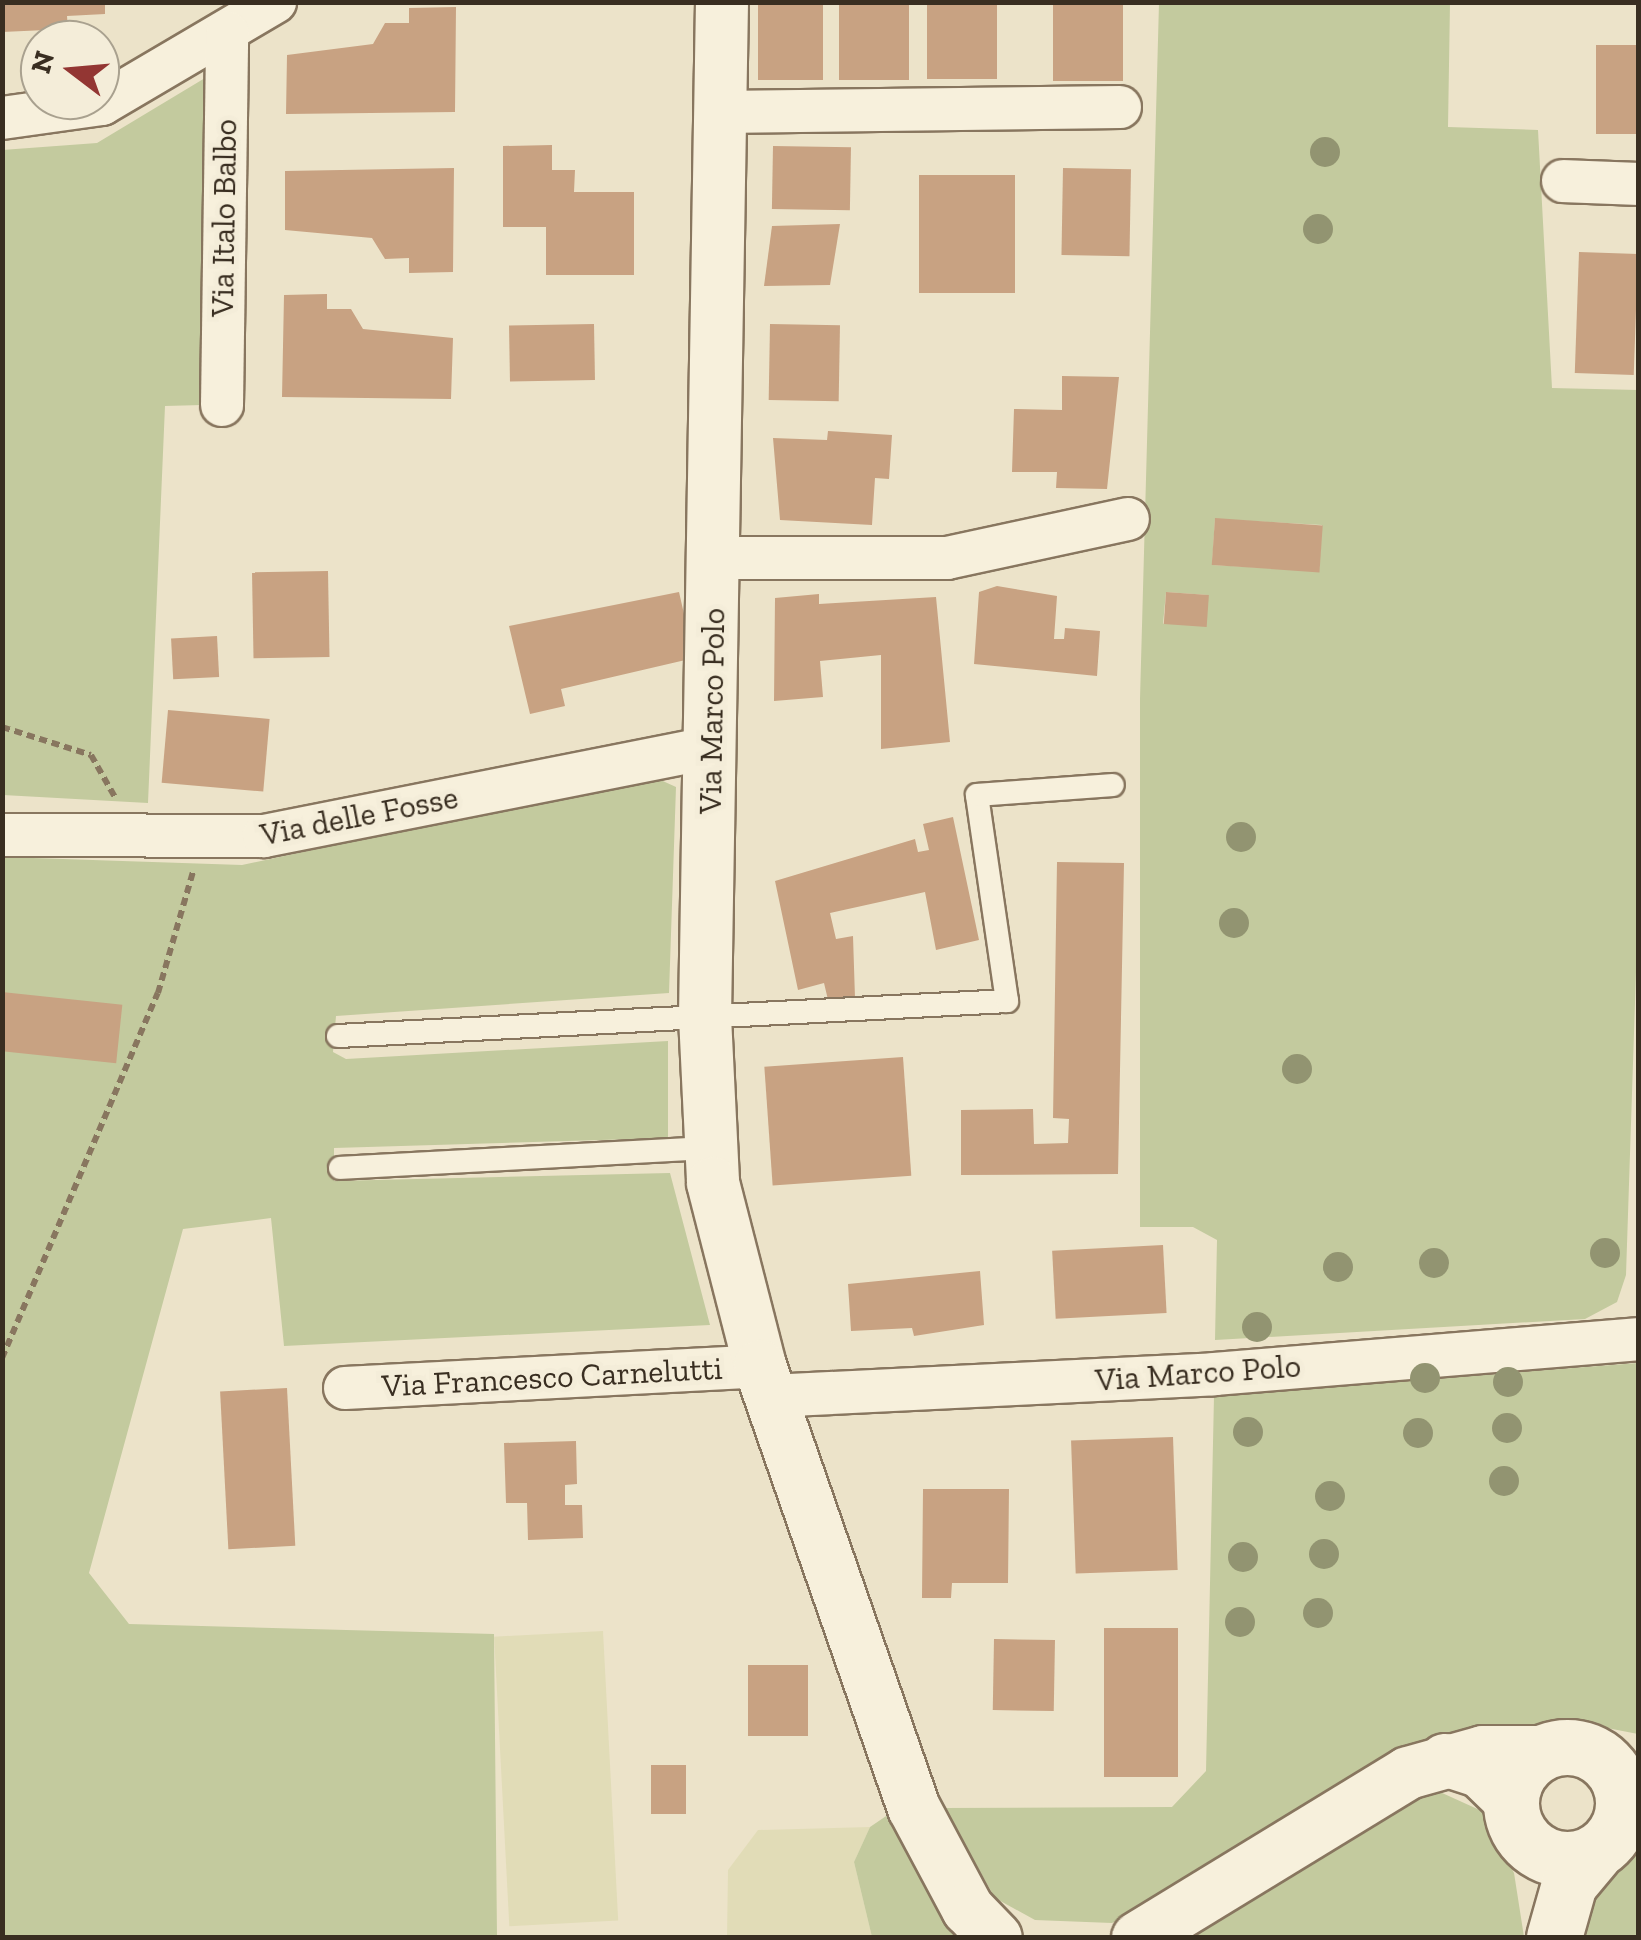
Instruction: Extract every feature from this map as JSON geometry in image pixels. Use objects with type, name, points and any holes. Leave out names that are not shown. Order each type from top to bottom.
[{"type":"main road","points":[[1544,1752],[1625,1776],[1616,1832],[1569,1884],[1554,1937],[1537,1851],[1518,1829],[1511,1801],[1518,1777],[1544,1752]]},
{"type":"main road","points":[[1537,1851],[1565,1860],[1594,1854]]},
{"type":"street","name":"Via Marco Polo","points":[[722,2],[706,1017],[710,1148],[728,1258],[765,1381],[914,1808],[968,1909],[996,1938]]},
{"type":"street","name":"Via Italo Balbo","points":[[2,118],[102,104],[244,15]]},
{"type":"street","name":"Via Italo Balbo","points":[[222,405],[244,15]]},
{"type":"street","points":[[720,112],[1120,107]]},
{"type":"street","points":[[1563,181],[1638,184]]},
{"type":"street","points":[[714,558],[947,558],[1128,520]]},
{"type":"street","name":"Via delle Fosse","points":[[2,835],[200,842],[712,747]]},
{"type":"street","name":"Via Marco Polo","points":[[765,1381],[1214,1374],[1634,1329]]},
{"type":"street","name":"Via Francesco Carnelutti","points":[[344,1388],[765,1381]]},
{"type":"street","points":[[1138,1938],[1371,1791],[1445,1760],[1544,1752]]},
{"type":"street","points":[[1445,1760],[1481,1772],[1511,1801]]},
{"type":"lane","points":[[338,1036],[1007,1000],[977,795],[1113,785]]},
{"type":"lane","points":[[340,1168],[710,1148]]},
{"type":"path","points":[[2,728],[90,755],[111,783]]},
{"type":"path","points":[[2,1358],[158,993],[200,842]]},
{"type":"shaded area","points":[[603,1631],[618,1921],[509,1926],[494,1637]]},
{"type":"shaded area","points":[[870,1827],[854,1862],[872,1937],[727,1938],[728,1870],[758,1830]]},
{"type":"green space","points":[[1159,3],[1450,3],[1448,127],[1538,130],[1552,388],[1638,390],[1638,912],[1626,1275],[1617,1302],[1585,1319],[1215,1340],[1217,1240],[1193,1227],[1140,1227],[1140,699]],"holes":[[[1215,519],[1322,525],[1319,571],[1212,565]],[[1166,592],[1208,595],[1163,624]]]},
{"type":"green space","points":[[210,75],[202,405],[165,406],[148,803],[3,795],[2,150],[97,143]]},
{"type":"green space","points":[[654,777],[676,787],[669,993],[336,1016],[333,1052],[346,1059],[668,1041],[668,1138],[334,1148],[334,1181],[670,1173],[710,1325],[284,1346],[271,1218],[183,1229],[89,1573],[129,1624],[494,1634],[497,1937],[3,1938],[3,857],[242,865]]},
{"type":"green space","points":[[1638,1363],[1638,1734],[1566,1720],[1536,1727],[1112,1923],[1035,1920],[995,1898],[944,1808],[1172,1807],[1206,1771],[1214,1396]]},
{"type":"green space","points":[[1440,1792],[1484,1812],[1514,1873],[1524,1937],[1192,1938],[1350,1829],[1406,1796]]},
{"type":"green space","points":[[895,1810],[968,1937],[872,1937],[854,1862],[870,1827]]},
{"type":"green space","points":[[1638,1835],[1638,1937],[1581,1938],[1596,1887]]},
{"type":"building","points":[[2,2],[105,2],[105,14],[67,16],[67,20],[20,20],[20,31],[2,32]]},
{"type":"building","points":[[927,3],[997,3],[997,79],[927,79]]},
{"type":"building","points":[[758,4],[823,4],[823,80],[758,80]]},
{"type":"building","points":[[839,4],[909,4],[909,80],[839,80]]},
{"type":"building","points":[[1053,4],[1123,4],[1123,81],[1053,81]]},
{"type":"building","points":[[456,7],[455,112],[286,114],[287,55],[373,44],[385,23],[409,23],[409,8]]},
{"type":"building","points":[[1596,45],[1638,45],[1638,134],[1596,134]]},
{"type":"building","points":[[552,145],[552,170],[575,170],[574,192],[634,192],[634,275],[546,275],[546,227],[503,227],[503,146]]},
{"type":"building","points":[[773,146],[851,147],[850,210],[772,209]]},
{"type":"building","points":[[454,168],[453,272],[409,273],[409,258],[385,259],[372,238],[285,230],[285,171]]},
{"type":"building","points":[[1063,168],[1131,169],[1129,256],[1061,255]]},
{"type":"building","points":[[919,175],[1015,175],[1015,293],[919,293]]},
{"type":"building","points":[[840,224],[830,285],[764,286],[772,226]]},
{"type":"building","points":[[1579,252],[1638,254],[1634,375],[1575,373]]},
{"type":"building","points":[[327,294],[327,309],[351,309],[363,329],[453,338],[451,399],[282,397],[284,295]]},
{"type":"building","points":[[594,324],[595,380],[510,381],[509,325]]},
{"type":"building","points":[[770,324],[840,325],[839,401],[769,400]]},
{"type":"building","points":[[1062,376],[1119,377],[1107,489],[1056,488],[1057,472],[1012,472],[1014,409],[1062,410]]},
{"type":"building","points":[[828,431],[892,435],[889,479],[875,478],[872,525],[780,520],[773,438],[827,440]]},
{"type":"building","points":[[1215,518],[1323,526],[1319,572],[1212,565]]},
{"type":"building","points":[[328,571],[330,657],[254,658],[252,572]]},
{"type":"building","points":[[997,586],[1057,596],[1054,639],[1064,639],[1065,628],[1100,631],[1097,676],[974,664],[979,592]]},
{"type":"building","points":[[679,592],[694,658],[561,689],[565,706],[530,714],[509,626]]},
{"type":"building","points":[[1166,592],[1209,595],[1207,627],[1164,624]]},
{"type":"building","points":[[819,594],[819,604],[936,597],[950,742],[881,749],[881,655],[820,661],[823,697],[774,701],[775,598]]},
{"type":"building","points":[[217,636],[219,677],[173,679],[171,638]]},
{"type":"building","points":[[168,710],[270,719],[263,792],[162,783]]},
{"type":"building","points":[[953,817],[979,940],[936,950],[925,892],[830,913],[836,939],[853,936],[855,998],[829,1004],[824,983],[798,990],[775,881],[915,839],[918,852],[929,850],[923,824]]},
{"type":"building","points":[[1057,862],[1124,863],[1118,1174],[961,1175],[961,1110],[1033,1109],[1034,1144],[1068,1143],[1069,1119],[1053,1118]]},
{"type":"building","points":[[2,992],[122,1005],[116,1063],[2,1051]]},
{"type":"building","points":[[903,1057],[911,1176],[773,1185],[764,1067]]},
{"type":"building","points":[[1163,1245],[1167,1313],[1056,1319],[1052,1251]]},
{"type":"building","points":[[980,1271],[984,1325],[914,1336],[912,1328],[851,1331],[848,1284]]},
{"type":"building","points":[[287,1388],[295,1546],[228,1549],[220,1392]]},
{"type":"building","points":[[1173,1437],[1178,1570],[1076,1573],[1071,1441]]},
{"type":"building","points":[[576,1441],[577,1484],[565,1485],[565,1505],[582,1505],[583,1538],[528,1540],[527,1503],[506,1503],[504,1443]]},
{"type":"building","points":[[923,1489],[1009,1489],[1008,1583],[952,1583],[951,1598],[922,1598]]},
{"type":"building","points":[[1104,1628],[1178,1628],[1178,1777],[1104,1777]]},
{"type":"building","points":[[994,1639],[1055,1640],[1054,1711],[993,1710]]},
{"type":"building","points":[[748,1665],[808,1665],[808,1736],[748,1736]]},
{"type":"building","points":[[651,1765],[686,1765],[686,1814],[651,1814]]}]
